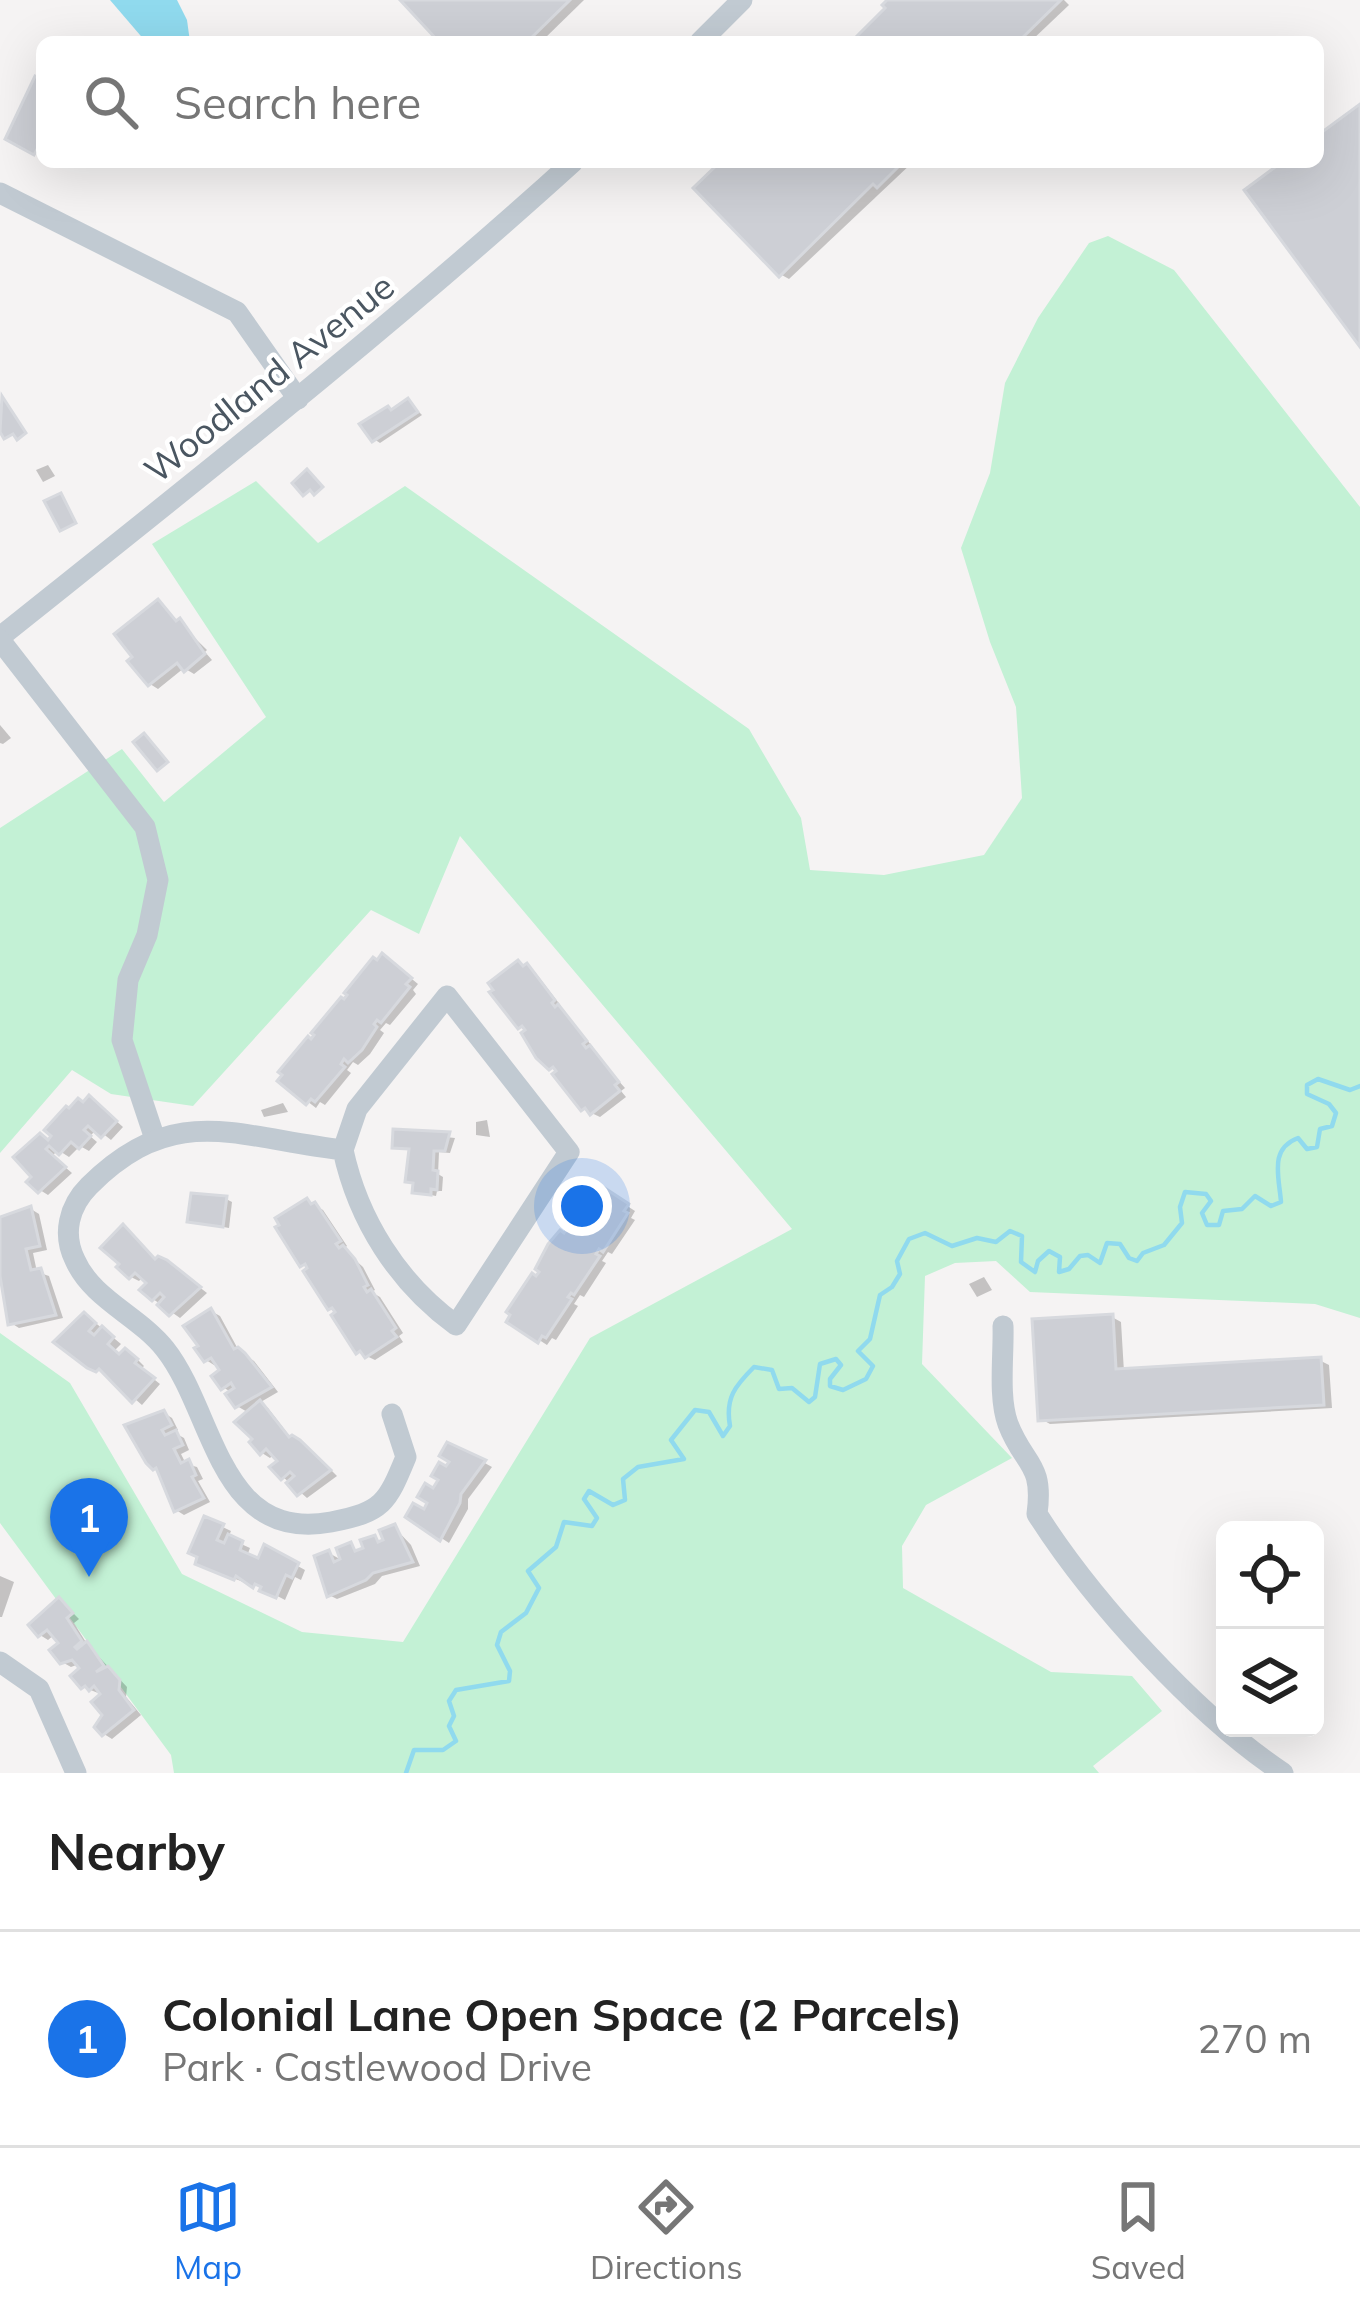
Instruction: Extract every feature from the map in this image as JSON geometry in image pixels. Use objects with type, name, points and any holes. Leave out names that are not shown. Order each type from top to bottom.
[{"type":"street","points":[[706,36],[742,0]]},
{"type":"street","name":"Woodland Avenue","points":[[0,638],[298,399],[566,168]]},
{"type":"street","points":[[0,193],[237,312],[298,399]]},
{"type":"street","points":[[0,638],[145,827],[158,880],[147,935],[128,980],[122,1040],[155,1139]]},
{"type":"street","points":[[447,997],[569,1152],[456,1325],[406,1280],[382,1244],[351,1186],[343,1150],[356,1108],[447,997]]},
{"type":"street","points":[[343,1150],[212,1130],[194,1129],[155,1139],[115,1160],[80,1196],[66,1237],[75,1263],[92,1286],[160,1343],[182,1371],[221,1468],[237,1489],[272,1517],[313,1526],[358,1517],[388,1500],[406,1456],[392,1414]]},
{"type":"street","points":[[1003,1326],[1006,1420],[1041,1486],[1037,1514],[1143,1648],[1239,1744],[1283,1773]]},
{"type":"street","points":[[0,1662],[39,1690],[76,1773]]},
{"type":"green space","points":[[1108,236],[1174,270],[1360,507],[1360,1318],[1315,1304],[1030,1292],[996,1261],[955,1263],[925,1276],[922,1364],[1012,1458],[926,1505],[902,1546],[903,1588],[1051,1672],[1132,1676],[1162,1711],[1093,1766],[1099,1773],[174,1773],[171,1755],[0,1523],[0,1333],[70,1383],[182,1574],[302,1632],[403,1642],[590,1338],[792,1229],[460,836],[419,934],[371,910],[193,1106],[111,1094],[72,1070],[0,1153],[0,828],[122,749],[164,802],[266,717],[152,544],[256,481],[318,543],[405,486],[749,729],[801,818],[810,870],[884,875],[984,855],[1022,798],[1016,707],[961,548],[990,473],[1005,383],[1038,318],[1089,243]]},
{"type":"water","points":[[110,0],[177,0],[189,36],[141,36]]},
{"type":"building","points":[[400,0],[570,0],[533,36],[433,36]]},
{"type":"building","points":[[887,0],[1061,0],[1024,36],[857,36],[885,8],[882,5]]},
{"type":"building","points":[[35,76],[36,151],[34,155],[5,139]]},
{"type":"building","points":[[1360,104],[1360,347],[1244,190],[1274,168],[1324,168],[1324,131]]},
{"type":"building","points":[[714,168],[897,168],[877,188],[873,184],[779,277],[693,188]]},
{"type":"building","points":[[2,396],[26,433],[17,440],[13,434],[4,439],[0,432]]},
{"type":"building","points":[[408,398],[418,412],[372,442],[359,424]]},
{"type":"building","points":[[307,469],[323,487],[314,495],[310,490],[303,496],[292,483]]},
{"type":"building","points":[[61,493],[76,523],[60,531],[44,501]]},
{"type":"building","points":[[158,599],[176,621],[180,618],[205,654],[184,672],[177,663],[148,686],[127,661],[132,657],[114,634]]},
{"type":"building","points":[[144,733],[168,762],[157,771],[133,742]]},
{"type":"building","points":[[382,953],[412,978],[406,984],[410,987],[381,1023],[377,1020],[362,1050],[348,1063],[344,1059],[345,1067],[315,1102],[311,1099],[306,1105],[277,1081],[282,1075],[278,1072],[308,1036],[311,1039],[311,1033],[344,999],[373,957],[377,960]]},
{"type":"building","points":[[518,960],[523,966],[527,963],[555,1000],[555,1007],[558,1004],[587,1041],[586,1048],[590,1045],[619,1082],[615,1085],[620,1091],[590,1115],[585,1108],[581,1111],[552,1074],[553,1067],[549,1070],[536,1058],[521,1033],[525,1030],[518,1029],[489,992],[493,990],[488,983]]},
{"type":"building","points":[[89,1095],[117,1121],[101,1138],[88,1126],[84,1130],[91,1136],[79,1149],[71,1142],[59,1155],[49,1146],[46,1149],[66,1167],[38,1193],[13,1157],[40,1133],[48,1140],[51,1136],[44,1130],[66,1106],[78,1098],[83,1102]]},
{"type":"building","points":[[393,1129],[450,1132],[445,1151],[434,1151],[437,1190],[431,1189],[431,1195],[412,1193],[413,1183],[405,1182],[409,1149],[392,1148]]},
{"type":"building","points":[[597,1183],[629,1204],[624,1211],[628,1213],[603,1252],[599,1249],[596,1254],[600,1256],[568,1297],[572,1299],[546,1338],[542,1336],[538,1343],[506,1322],[510,1315],[506,1312],[532,1273],[539,1272],[535,1269],[548,1244],[567,1229],[563,1226],[588,1187],[593,1190]]},
{"type":"building","points":[[191,1193],[227,1196],[223,1227],[187,1222]]},
{"type":"building","points":[[307,1198],[315,1202],[341,1241],[336,1244],[339,1248],[343,1245],[355,1259],[368,1285],[364,1287],[367,1292],[371,1289],[396,1328],[392,1331],[397,1337],[365,1358],[360,1351],[356,1354],[331,1315],[335,1312],[328,1310],[303,1271],[305,1264],[300,1267],[275,1227],[279,1225],[275,1218]]},
{"type":"building","points":[[31,1206],[40,1246],[26,1249],[31,1270],[41,1268],[56,1315],[8,1325],[0,1276],[0,1217]]},
{"type":"building","points":[[123,1224],[155,1259],[167,1260],[201,1287],[169,1316],[157,1305],[164,1297],[160,1293],[152,1301],[139,1290],[146,1283],[135,1273],[129,1279],[100,1248]]},
{"type":"building","points":[[211,1308],[234,1349],[245,1353],[272,1387],[235,1408],[225,1394],[234,1388],[231,1383],[221,1390],[211,1376],[219,1370],[211,1358],[204,1362],[183,1326]]},
{"type":"building","points":[[84,1312],[96,1323],[89,1331],[94,1335],[102,1326],[114,1337],[108,1344],[119,1354],[125,1348],[155,1378],[132,1403],[99,1369],[87,1368],[53,1342]]},
{"type":"building","points":[[1113,1314],[1116,1369],[1321,1357],[1324,1405],[1038,1421],[1032,1319]]},
{"type":"building","points":[[260,1400],[289,1437],[300,1440],[331,1470],[297,1496],[286,1483],[294,1476],[290,1472],[281,1480],[269,1467],[277,1461],[266,1449],[260,1455],[249,1442],[252,1439],[234,1422]]},
{"type":"building","points":[[164,1410],[172,1425],[162,1430],[165,1435],[176,1430],[183,1445],[174,1449],[181,1463],[189,1459],[196,1475],[192,1477],[204,1498],[174,1512],[156,1468],[146,1463],[124,1425]]},
{"type":"building","points":[[447,1442],[486,1460],[461,1494],[440,1541],[405,1517],[413,1503],[424,1509],[427,1503],[417,1497],[425,1483],[433,1488],[438,1480],[431,1476],[439,1462],[446,1466],[449,1462],[439,1456]]},
{"type":"building","points":[[204,1516],[224,1524],[217,1540],[224,1543],[228,1534],[243,1541],[240,1550],[258,1558],[264,1544],[299,1563],[292,1578],[286,1575],[276,1598],[236,1576],[234,1580],[195,1564],[197,1557],[188,1553]]},
{"type":"building","points":[[395,1524],[413,1562],[373,1573],[327,1597],[314,1556],[329,1550],[334,1562],[340,1559],[336,1548],[351,1542],[355,1551],[363,1548],[360,1540],[375,1535],[378,1542],[383,1540],[379,1530]]},
{"type":"building","points":[[59,1597],[73,1613],[67,1618],[82,1641],[75,1647],[87,1641],[104,1666],[96,1672],[108,1666],[134,1710],[102,1736],[94,1727],[102,1715],[91,1702],[100,1694],[94,1686],[89,1691],[85,1686],[81,1689],[70,1676],[79,1668],[72,1660],[60,1664],[49,1650],[58,1643],[47,1630],[38,1637],[28,1625]]},
{"type":"waterway","points":[[406,1773],[414,1750],[443,1750],[456,1741],[449,1726],[454,1716],[449,1701],[456,1690],[509,1681],[510,1671],[497,1645],[501,1632],[526,1613],[539,1588],[528,1571],[556,1547],[564,1522],[592,1526],[597,1518],[584,1499],[589,1491],[613,1505],[625,1500],[623,1479],[638,1467],[684,1459],[671,1440],[695,1410],[709,1412],[723,1436],[730,1426],[733,1393],[754,1367],[772,1370],[779,1389],[792,1388],[809,1402],[815,1397],[820,1364],[836,1359],[841,1365],[830,1386],[843,1390],[866,1379],[873,1366],[858,1351],[870,1339],[880,1295],[900,1274],[897,1261],[909,1239],[925,1233],[952,1246],[977,1238],[996,1242],[1010,1231],[1022,1236],[1021,1262],[1035,1272],[1038,1261],[1049,1251],[1060,1257],[1059,1272],[1069,1269],[1080,1256],[1100,1263],[1107,1243],[1120,1244],[1137,1261],[1143,1253],[1164,1245],[1182,1223],[1185,1192],[1206,1194],[1211,1201],[1202,1213],[1207,1225],[1219,1225],[1223,1211],[1242,1209],[1255,1196],[1271,1206],[1281,1202],[1278,1164],[1283,1149],[1298,1138],[1307,1149],[1317,1147],[1320,1129],[1332,1126],[1336,1113],[1329,1104],[1307,1094],[1307,1085],[1318,1079],[1350,1090],[1360,1086]]},
{"type":"place","name":"Colonial Lane Open Space (2 Parcels)","points":[[89,1577]]}]
